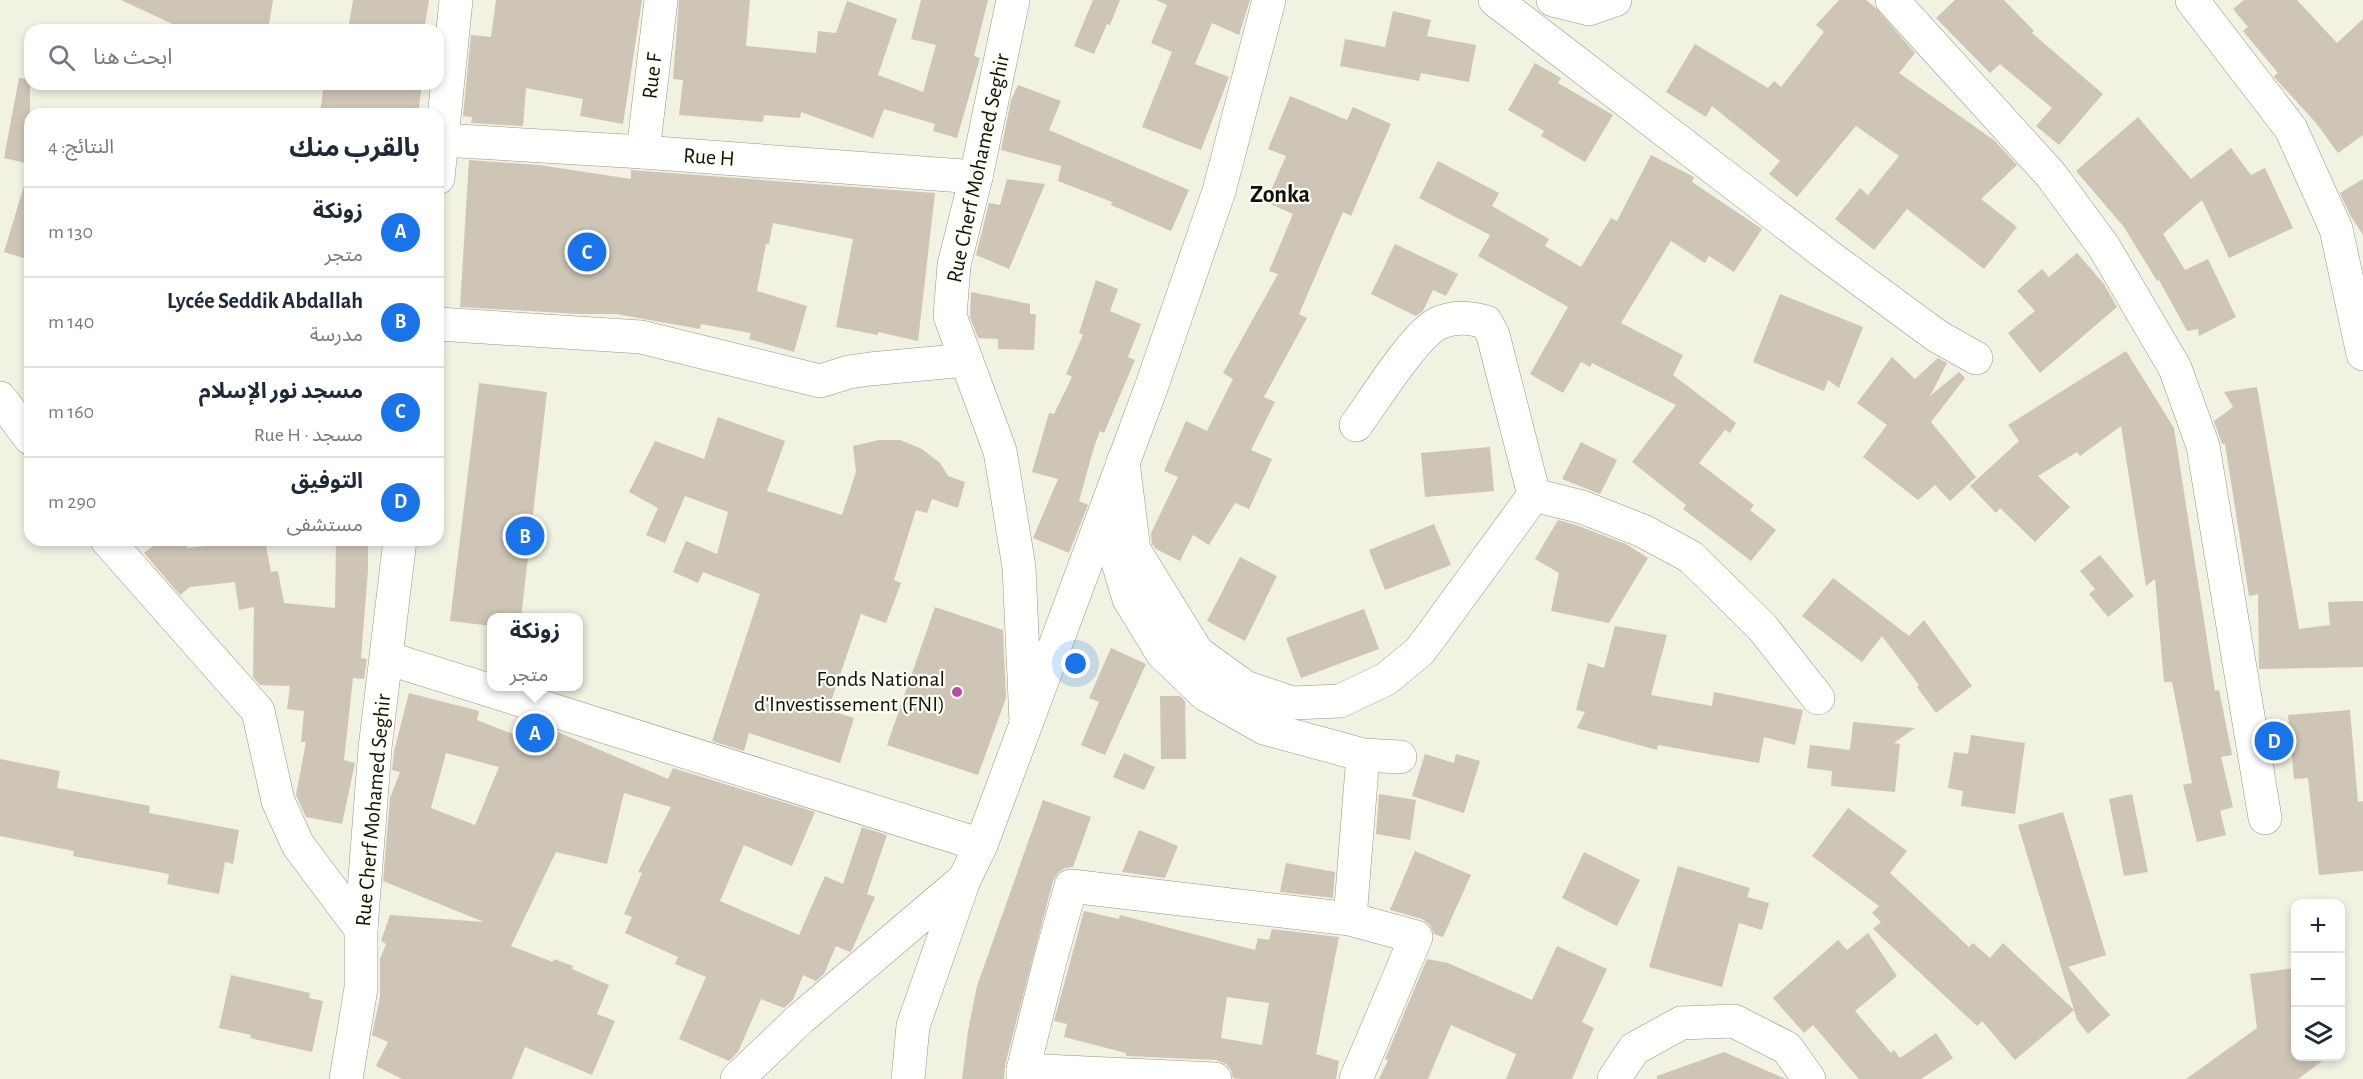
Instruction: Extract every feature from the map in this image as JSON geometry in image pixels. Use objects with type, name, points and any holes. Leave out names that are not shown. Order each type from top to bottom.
[{"type":"street","points":[[444,120],[456,0]]},
{"type":"street","name":"Rue F","points":[[643,152],[661,0]]},
{"type":"street","name":"Rue Cherf Mohamed Seghir","points":[[1013,0],[976,177],[954,266],[950,316],[1000,451],[1019,567],[1026,722]]},
{"type":"street","points":[[908,1079],[913,1026],[964,880],[981,845],[1151,388],[1219,190],[1269,0]]},
{"type":"street","points":[[1495,0],[1831,258],[1937,336],[1976,358]]},
{"type":"street","points":[[1553,0],[1589,9],[1615,0]]},
{"type":"street","points":[[1892,0],[2051,175],[2104,247],[2175,368],[2203,446],[2265,818]]},
{"type":"street","points":[[2192,0],[2291,129],[2336,229],[2363,354]]},
{"type":"street","name":"Rue H","points":[[444,140],[643,152],[976,177]]},
{"type":"street","points":[[1356,424],[1421,336],[1440,322],[1468,317],[1486,322],[1493,335],[1534,495]]},
{"type":"street","points":[[444,324],[641,337],[820,381],[849,372],[966,360]]},
{"type":"street","points":[[0,398],[24,430]]},
{"type":"street","points":[[1123,462],[1134,550],[1197,651],[1245,687],[1292,704],[1341,702],[1386,679],[1420,651],[1534,495]]},
{"type":"street","points":[[1534,495],[1582,507],[1643,531],[1691,557],[1762,627],[1818,698]]},
{"type":"street","points":[[1103,515],[1129,599],[1162,653],[1206,695],[1264,728],[1364,755],[1400,757]]},
{"type":"street","points":[[112,546],[258,711],[279,801],[298,845],[361,929]]},
{"type":"street","name":"Rue Cherf Mohamed Seghir","points":[[346,1079],[361,988],[361,929],[375,748],[399,546]]},
{"type":"street","points":[[387,658],[487,689]]},
{"type":"street","points":[[492,691],[981,845]]},
{"type":"street","points":[[1350,919],[1364,755]]},
{"type":"street","points":[[737,1079],[800,1018],[964,880]]},
{"type":"street","points":[[1215,1079],[1023,1075],[1071,885],[1350,919],[1416,937],[1356,1079]]},
{"type":"street","points":[[1614,1079],[1634,1050],[1681,1023],[1734,1021],[1787,1048],[1809,1079]]},
{"type":"building","points":[[121,0],[273,0],[269,24],[173,24]]},
{"type":"building","points":[[353,0],[429,0],[425,24],[349,24]]},
{"type":"building","points":[[496,0],[642,0],[623,124],[580,116],[583,99],[526,88],[523,126],[471,123],[472,117],[463,116],[471,35],[491,37]]},
{"type":"building","points":[[679,0],[750,0],[746,46],[816,53],[818,31],[836,33],[847,1],[897,19],[878,75],[923,92],[936,45],[911,39],[921,0],[988,0],[974,56],[980,58],[957,138],[933,131],[935,124],[884,109],[873,138],[801,112],[800,118],[764,115],[763,122],[679,115],[683,80],[673,79]]},
{"type":"building","points":[[1093,0],[1120,0],[1110,25],[1107,24],[1094,54],[1074,46]]},
{"type":"building","points":[[1156,0],[1250,0],[1239,35],[1212,23],[1195,64],[1229,77],[1201,150],[1142,127],[1172,52],[1151,43],[1167,5]]},
{"type":"building","points":[[1839,0],[1866,0],[1876,8],[1915,53],[1899,73],[1995,141],[2017,165],[1981,199],[2017,227],[1984,269],[1907,209],[1874,250],[1835,219],[1860,188],[1868,195],[1899,156],[1856,126],[1797,197],[1769,174],[1780,161],[1712,106],[1706,117],[1666,92],[1695,44],[1768,88],[1774,81],[1781,87],[1824,32],[1816,25]]},
{"type":"building","points":[[1955,0],[2004,0],[2034,31],[2032,33],[2103,94],[2059,145],[2036,126],[2052,108],[2000,64],[1990,73],[1936,18]]},
{"type":"building","points":[[2244,0],[2297,0],[2337,43],[2363,19],[2363,135],[2338,153],[2316,123],[2275,78],[2274,76],[2278,73],[2243,31],[2248,27],[2233,9]]},
{"type":"building","points":[[1393,11],[1431,20],[1427,36],[1476,45],[1469,82],[1421,73],[1419,81],[1340,66],[1345,39],[1385,47]]},
{"type":"building","points":[[1535,63],[1561,78],[1558,83],[1613,115],[1585,162],[1541,136],[1544,131],[1508,110]]},
{"type":"building","points":[[19,78],[24,78],[24,90],[30,90],[30,108],[24,108],[24,163],[4,158]]},
{"type":"building","points":[[1018,85],[1061,101],[1049,130],[1189,190],[1171,231],[1111,205],[1112,202],[1058,181],[1061,166],[1001,150],[1011,100]]},
{"type":"building","points":[[323,90],[421,90],[419,108],[321,108]]},
{"type":"building","points":[[1290,96],[1347,120],[1353,107],[1391,124],[1351,216],[1343,212],[1299,314],[1307,318],[1264,397],[1275,402],[1251,450],[1272,459],[1249,509],[1235,503],[1209,545],[1193,535],[1180,561],[1156,549],[1152,544],[1151,533],[1178,477],[1164,471],[1186,421],[1207,431],[1233,379],[1223,373],[1278,274],[1269,271],[1293,214],[1266,202],[1286,156],[1268,149]]},
{"type":"building","points":[[2138,117],[2191,179],[2231,148],[2251,175],[2265,168],[2293,228],[2229,258],[2202,200],[2163,234],[2185,270],[2208,259],[2236,317],[2199,336],[2198,329],[2187,331],[2159,280],[2157,281],[2124,227],[2076,171]]},
{"type":"building","points":[[1651,155],[1694,177],[1692,182],[1762,229],[1734,272],[1709,256],[1705,263],[1671,241],[1621,323],[1683,355],[1673,375],[1736,423],[1730,433],[1725,430],[1699,463],[1754,505],[1750,510],[1776,530],[1751,561],[1683,509],[1686,505],[1632,462],[1676,405],[1592,363],[1590,367],[1581,362],[1563,393],[1530,374],[1568,307],[1478,256],[1490,235],[1419,198],[1438,161],[1499,193],[1492,206],[1549,239],[1545,246],[1581,267],[1611,218],[1617,221]]},
{"type":"building","points":[[469,160],[539,165],[631,179],[631,170],[935,193],[918,341],[878,332],[878,335],[836,327],[853,239],[773,223],[769,244],[766,244],[757,291],[807,306],[794,352],[749,339],[751,333],[701,324],[700,329],[616,314],[460,307]]},
{"type":"building","points":[[1007,179],[1045,184],[1009,269],[976,255],[989,203],[1000,205]]},
{"type":"building","points":[[2363,179],[2363,235],[2340,193]]},
{"type":"building","points":[[24,186],[24,258],[4,252]]},
{"type":"building","points":[[1395,244],[1458,274],[1446,296],[1433,290],[1423,311],[1416,316],[1371,294]]},
{"type":"building","points":[[2077,253],[2104,284],[2117,307],[2040,373],[2008,333],[2035,311],[2017,291],[2042,269],[2049,277]]},
{"type":"building","points":[[1096,280],[1118,289],[1110,311],[1141,324],[1128,357],[1135,360],[1104,433],[1100,431],[1094,447],[1079,501],[1088,505],[1069,553],[1033,538],[1058,479],[1032,472],[1049,413],[1054,414],[1072,377],[1066,374],[1083,335],[1079,333]]},
{"type":"building","points":[[971,292],[1030,304],[1030,314],[1036,314],[1034,350],[998,349],[998,339],[978,338],[970,317]]},
{"type":"building","points":[[1780,294],[1863,327],[1839,388],[1828,380],[1824,391],[1753,362]]},
{"type":"building","points":[[2126,351],[2174,428],[2215,691],[2219,690],[2232,755],[2221,757],[2233,807],[2220,811],[2226,835],[2197,842],[2183,785],[2192,783],[2172,682],[2164,682],[2155,579],[2146,586],[2121,426],[2080,456],[2077,452],[2038,476],[2070,507],[2035,542],[2000,508],[1996,513],[1970,486],[2019,441],[2008,425]]},
{"type":"building","points":[[1892,357],[1915,379],[1938,358],[1947,363],[1930,396],[1959,372],[1965,378],[1931,422],[1976,477],[1950,501],[1935,485],[1918,500],[1863,457],[1887,425],[1857,403]]},
{"type":"building","points":[[479,383],[547,392],[522,613],[487,613],[487,625],[450,621]]},
{"type":"building","points":[[2257,387],[2299,629],[2330,625],[2328,602],[2363,601],[2363,667],[2259,669],[2258,594],[2249,596],[2225,444],[2222,444],[2214,421],[2233,407],[2224,392]]},
{"type":"building","points":[[718,417],[785,441],[767,491],[842,515],[856,472],[853,446],[879,440],[900,440],[922,449],[940,463],[948,476],[965,482],[958,508],[932,499],[927,513],[916,510],[894,580],[901,583],[886,623],[861,614],[828,710],[854,718],[840,763],[749,733],[744,751],[712,741],[760,594],[703,572],[698,583],[673,572],[686,541],[717,554],[728,512],[685,496],[665,543],[646,535],[658,508],[629,492],[655,441],[704,459]]},
{"type":"building","points":[[1581,442],[1617,460],[1600,494],[1562,479]]},
{"type":"building","points":[[1490,447],[1494,491],[1425,497],[1421,453]]},
{"type":"building","points":[[1558,520],[1626,544],[1648,558],[1609,623],[1551,611],[1559,573],[1535,559]]},
{"type":"building","points":[[1434,524],[1451,565],[1385,590],[1369,550]]},
{"type":"building","points":[[153,546],[186,546],[188,548],[266,546],[271,572],[278,571],[284,603],[335,608],[336,546],[368,546],[361,658],[367,659],[364,679],[353,678],[344,760],[355,763],[342,824],[306,817],[296,795],[306,742],[301,742],[304,711],[287,709],[290,686],[260,685],[253,677],[254,607],[239,610],[235,582],[190,587],[180,595],[144,553]]},
{"type":"building","points":[[2100,555],[2134,596],[2108,617],[2089,594],[2095,589],[2080,571]]},
{"type":"building","points":[[1240,557],[1277,576],[1245,641],[1207,621]]},
{"type":"building","points":[[1833,578],[1909,636],[1924,620],[1972,686],[1936,713],[1917,687],[1919,685],[1882,636],[1862,662],[1802,616]]},
{"type":"building","name":"Fonds National d'Investissement (FNI)","points":[[935,607],[1003,630],[1006,698],[978,775],[887,745]]},
{"type":"building","points":[[1364,609],[1379,649],[1301,678],[1286,638]]},
{"type":"building","points":[[1615,626],[1667,635],[1651,695],[1712,706],[1714,692],[1803,710],[1795,745],[1764,737],[1759,763],[1658,745],[1657,750],[1577,728],[1585,712],[1576,710],[1588,663],[1604,668]]},
{"type":"building","points":[[1111,648],[1146,664],[1105,755],[1081,745],[1099,702],[1089,698]]},
{"type":"building","points":[[409,693],[479,711],[477,720],[518,736],[524,721],[553,730],[668,779],[673,768],[815,812],[792,866],[744,845],[720,901],[799,935],[825,876],[843,884],[862,827],[887,835],[867,894],[875,897],[852,950],[850,952],[836,946],[824,974],[816,981],[803,975],[793,1000],[784,1008],[761,999],[738,1052],[729,1061],[679,1039],[706,977],[675,964],[678,957],[625,933],[632,917],[624,914],[642,873],[638,872],[671,807],[624,793],[607,864],[556,852],[511,946],[553,962],[554,959],[573,966],[572,969],[609,985],[597,1014],[615,1021],[592,1075],[525,1047],[512,1079],[402,1079],[376,1066],[388,1042],[372,1035],[380,997],[380,959],[386,944],[381,941],[390,915],[484,922],[383,881],[390,798],[400,772],[392,770],[394,751]],"holes":[[[446,753],[499,767],[475,825],[431,808]]]},
{"type":"building","points":[[1160,696],[1180,696],[1185,701],[1186,759],[1161,759]]},
{"type":"building","points":[[2350,710],[2358,802],[2363,801],[2363,871],[2319,875],[2308,778],[2294,779],[2288,715]]},
{"type":"building","points":[[1853,722],[1915,728],[1894,743],[1900,744],[1895,792],[1831,786],[1832,771],[1807,768],[1810,745],[1850,750]]},
{"type":"building","points":[[1971,735],[2025,743],[2015,814],[1961,806],[1963,791],[1948,788],[1954,752],[1968,754]]},
{"type":"building","points":[[1124,753],[1155,767],[1144,790],[1113,777]]},
{"type":"building","points":[[1425,754],[1454,763],[1456,754],[1480,761],[1464,813],[1412,796]]},
{"type":"building","points":[[0,759],[60,771],[57,788],[150,806],[149,813],[239,830],[233,864],[225,862],[219,894],[167,884],[169,874],[73,856],[74,851],[0,836]]},
{"type":"building","points":[[1379,794],[1416,800],[1410,840],[1376,834]]},
{"type":"building","points":[[2132,794],[2148,872],[2124,876],[2109,799]]},
{"type":"building","points":[[1043,800],[1091,817],[1073,867],[1065,868],[1053,881],[1005,1065],[1004,1079],[962,1079],[977,986]]},
{"type":"building","points":[[1848,808],[1907,851],[1890,873],[1969,947],[1973,943],[1990,958],[2003,943],[2074,1010],[2015,1060],[1982,1021],[1977,1026],[1873,929],[1881,922],[1872,913],[1879,906],[1812,856]]},
{"type":"building","points":[[2063,812],[2106,955],[2068,967],[2110,1015],[2088,1034],[2077,1020],[2018,825]]},
{"type":"building","points":[[1139,830],[1178,846],[1165,878],[1122,872]]},
{"type":"building","points":[[1415,851],[1471,875],[1443,937],[1434,934],[1430,925],[1422,919],[1390,910]]},
{"type":"building","points":[[1584,852],[1640,880],[1617,926],[1562,898]]},
{"type":"building","points":[[1286,863],[1335,872],[1333,898],[1280,892]]},
{"type":"building","points":[[1678,866],[1750,888],[1747,897],[1769,903],[1762,930],[1739,923],[1722,987],[1649,967]]},
{"type":"building","points":[[1084,911],[1119,919],[1120,915],[1255,950],[1258,938],[1269,940],[1272,929],[1339,937],[1316,1054],[1339,1061],[1336,1079],[1240,1079],[1233,1078],[1226,1064],[1216,1060],[1126,1056],[1126,1053],[1064,1037],[1067,1024],[1054,1021]],"holes":[[[1227,997],[1269,1003],[1262,1045],[1221,1038]]]},
{"type":"building","points":[[1868,933],[1897,976],[1855,1011],[1891,1053],[1894,1050],[1900,1058],[1936,1033],[1953,1058],[1921,1079],[1859,1079],[1813,1025],[1804,1033],[1773,998],[1838,940],[1847,950]]},
{"type":"building","points":[[1557,946],[1607,969],[1582,1022],[1594,1028],[1572,1079],[1506,1079],[1516,1054],[1451,1025],[1428,1079],[1379,1079],[1388,1060],[1385,1059],[1427,959],[1448,963],[1532,1000]]},
{"type":"building","points":[[2291,969],[2291,1061],[2322,1061],[2298,1079],[2186,1079],[2257,1028],[2250,974]]},
{"type":"building","points":[[231,975],[310,993],[309,998],[323,1001],[312,1052],[250,1038],[251,1035],[219,1028]]},
{"type":"building","points":[[1724,1052],[1786,1079],[1657,1079],[1657,1076]]},
{"type":"place","name":"مسجد نور الإسلام","points":[[587,252]]},
{"type":"place","name":"Lycée Seddik Abdallah","points":[[525,536]]},
{"type":"place","name":"Fonds National d'Investissement (FNI)","points":[[957,692]]},
{"type":"place","name":"زونكة","points":[[535,733]]},
{"type":"place","name":"التوفيق","points":[[2274,741]]},
{"type":"district","name":"Zonka","points":[[1280,195]]}]
